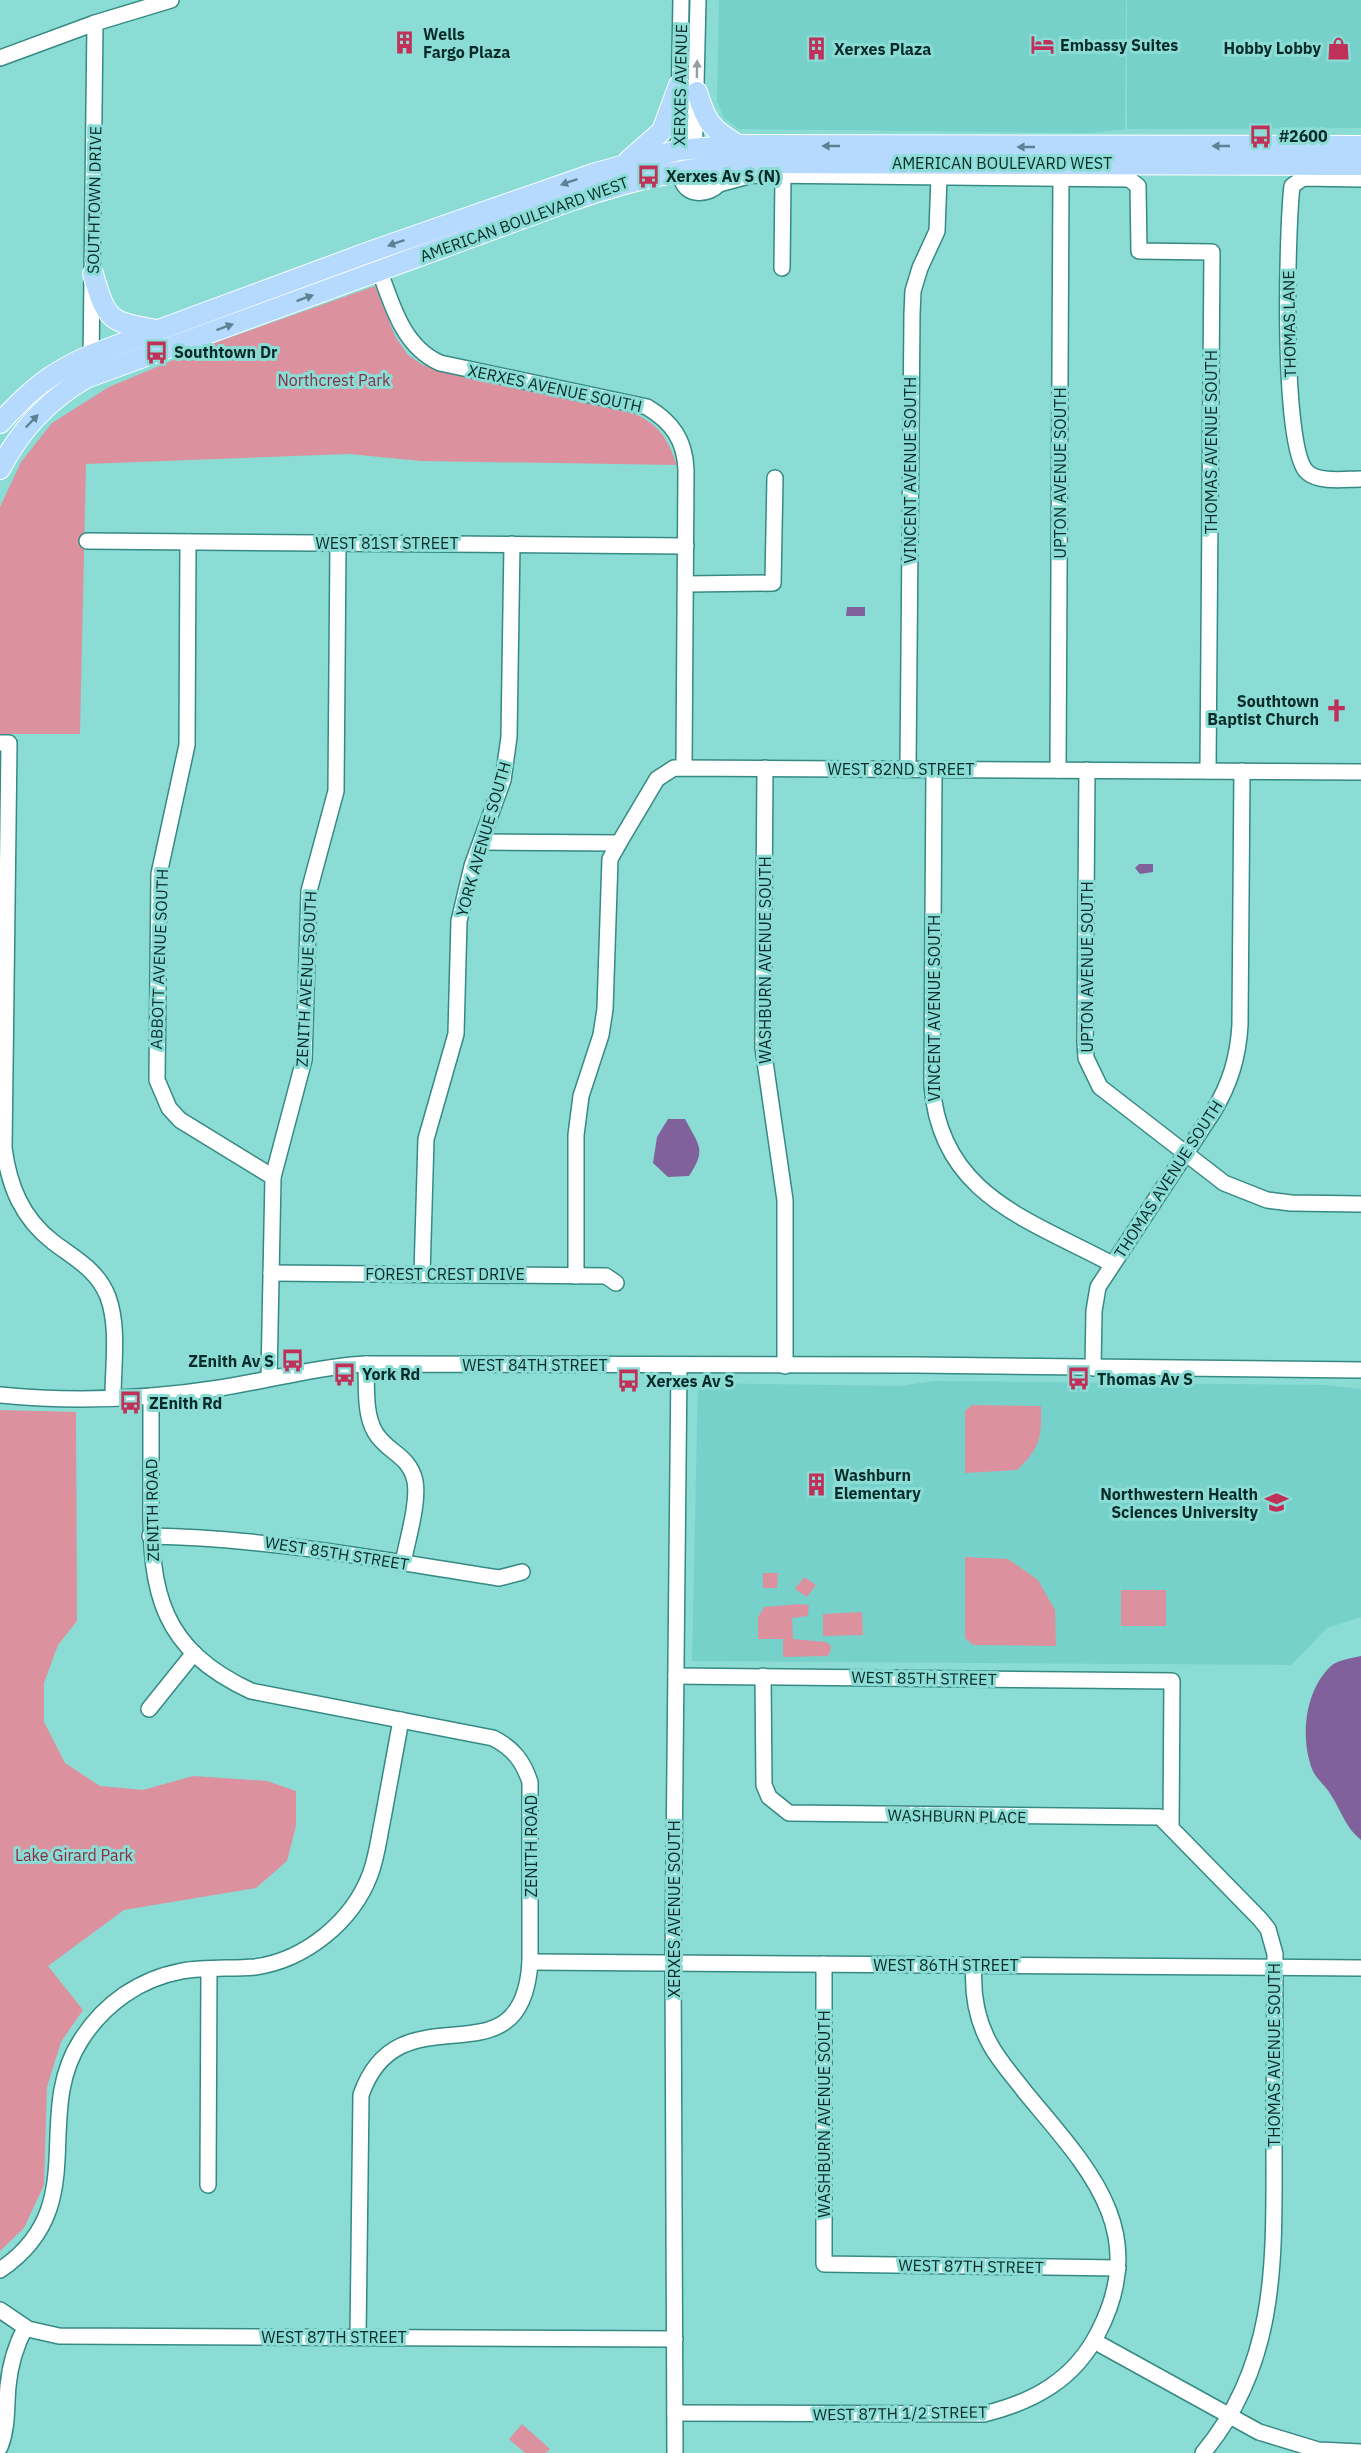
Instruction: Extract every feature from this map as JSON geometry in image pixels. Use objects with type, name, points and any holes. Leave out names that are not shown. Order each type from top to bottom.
[{"type":"main road","points":[[624,164],[662,131],[688,88],[715,131],[738,145]]},
{"type":"main road","name":"AMERICAN BOULEVARD WEST","points":[[0,469],[28,425],[65,390],[91,376],[687,159],[738,145],[1146,155],[1361,165]]},
{"type":"main road","name":"AMERICAN BOULEVARD WEST","points":[[0,423],[30,390],[65,366],[91,355],[372,251],[624,164],[687,159],[773,162],[1146,155],[1361,146]]},
{"type":"main road","points":[[93,274],[102,306],[112,319],[130,326],[160,330]]},
{"type":"street","points":[[0,58],[95,23],[171,0]]},
{"type":"street","name":"XERXES AVENUE","points":[[681,0],[688,88],[687,159]]},
{"type":"street","points":[[688,88],[698,0]]},
{"type":"street","name":"SOUTHTOWN DRIVE","points":[[91,376],[95,23]]},
{"type":"street","points":[[687,159],[682,181],[689,190],[700,193],[713,190],[719,184],[752,175],[1061,177]]},
{"type":"street","points":[[782,267],[783,177]]},
{"type":"street","name":"VINCENT AVENUE SOUTH","points":[[908,768],[913,291],[920,267],[937,231],[939,177]]},
{"type":"street","name":"THOMAS AVENUE SOUTH","points":[[1061,177],[1129,178],[1138,186],[1138,251],[1212,252],[1208,771]]},
{"type":"street","name":"UPTON AVENUE SOUTH","points":[[1058,770],[1061,177]]},
{"type":"street","name":"THOMAS LANE","points":[[1361,179],[1303,178],[1292,186],[1286,284],[1291,409],[1300,461],[1308,473],[1322,478],[1361,479]]},
{"type":"street","name":"XERXES AVENUE SOUTH","points":[[372,251],[408,339],[427,357],[440,363],[632,403],[661,415],[681,439],[686,454],[684,767]]},
{"type":"street","points":[[686,584],[773,583],[775,478]]},
{"type":"street","name":"WEST 81ST STREET","points":[[87,541],[686,546]]},
{"type":"street","name":"ABBOTT AVENUE SOUTH","points":[[188,542],[187,745],[159,873],[157,1080],[169,1108],[180,1120],[273,1178]]},
{"type":"street","name":"ZENITH AVENUE SOUTH","points":[[269,1378],[273,1178],[304,1060],[309,891],[336,790],[338,543]]},
{"type":"street","name":"YORK AVENUE SOUTH","points":[[422,1274],[426,1139],[456,1034],[459,921],[472,866],[503,780],[509,737],[512,544]]},
{"type":"street","points":[[4,743],[4,1148],[7,1170],[23,1210],[37,1228],[88,1267],[107,1295],[114,1328],[114,1397]]},
{"type":"street","name":"WEST 82ND STREET","points":[[619,843],[657,779],[664,772],[684,767],[1361,772]]},
{"type":"street","name":"WASHBURN AVENUE SOUTH","points":[[765,768],[763,1048],[785,1200],[785,1365]]},
{"type":"street","name":"VINCENT AVENUE SOUTH","points":[[934,769],[932,1085],[934,1109],[940,1133],[965,1175],[983,1192],[1112,1264]]},
{"type":"street","name":"UPTON AVENUE SOUTH","points":[[1087,770],[1086,1058],[1092,1074],[1106,1093],[1224,1183],[1267,1200],[1291,1203],[1361,1204]]},
{"type":"street","name":"THOMAS AVENUE SOUTH","points":[[1093,1368],[1094,1299],[1098,1287],[1225,1093],[1239,1049],[1242,771]]},
{"type":"street","points":[[481,842],[619,843],[609,866],[605,1009],[601,1035],[577,1115],[576,1276]]},
{"type":"street","name":"FOREST CREST DRIVE","points":[[271,1273],[606,1276],[616,1283]]},
{"type":"street","points":[[366,1364],[371,1424],[376,1434],[417,1466],[415,1496],[403,1563]]},
{"type":"street","name":"WEST 84TH STREET","points":[[0,1395],[151,1396],[222,1388],[332,1366],[366,1364],[1361,1370]]},
{"type":"street","name":"XERXES AVENUE SOUTH","points":[[675,2453],[673,1963],[679,1365]]},
{"type":"street","name":"ZENITH ROAD","points":[[151,1396],[150,1536],[153,1576],[160,1601],[172,1624],[194,1653],[227,1680],[251,1691],[493,1738],[506,1745],[525,1768],[531,1782],[531,1962],[527,1990],[521,2005],[497,2028],[466,2036],[419,2038],[403,2044],[376,2064],[367,2079],[359,2112],[358,2337]]},
{"type":"street","name":"WEST 85TH STREET","points":[[150,1536],[216,1537],[271,1542],[498,1578],[522,1572]]},
{"type":"street","points":[[149,1709],[194,1653]]},
{"type":"street","name":"WEST 85TH STREET","points":[[676,1676],[1172,1681],[1171,1828]]},
{"type":"street","name":"WASHBURN PLACE","points":[[763,1676],[762,1773],[769,1797],[789,1812],[1160,1818],[1171,1828]]},
{"type":"street","points":[[0,2270],[27,2248],[50,2211],[55,2190],[62,2091],[68,2066],[79,2042],[112,2002],[158,1977],[183,1971],[257,1966],[279,1961],[304,1950],[324,1937],[348,1912],[370,1875],[401,1720]]},
{"type":"street","name":"THOMAS AVENUE SOUTH","points":[[1171,1828],[1268,1929],[1273,1941],[1275,1968],[1272,2285],[1257,2353],[1229,2415],[1203,2453]]},
{"type":"street","name":"WEST 86TH STREET","points":[[531,1962],[1361,1968]]},
{"type":"street","name":"WASHBURN AVENUE SOUTH","points":[[824,1964],[824,2264]]},
{"type":"street","points":[[974,1965],[975,2004],[990,2045],[1098,2184],[1114,2228],[1118,2268],[1113,2298],[1094,2341],[1259,2432],[1288,2443],[1318,2450],[1361,2452]]},
{"type":"street","points":[[208,2185],[209,1969]]},
{"type":"street","name":"WEST 87TH STREET","points":[[824,2264],[1118,2268]]},
{"type":"street","name":"WEST 87TH STREET","points":[[0,2310],[25,2328],[58,2336],[675,2339]]},
{"type":"street","points":[[0,2447],[6,2423],[10,2367],[15,2347],[25,2328]]},
{"type":"street","name":"WEST 87TH 1/2 STREET","points":[[675,2413],[984,2414],[1027,2401],[1048,2391],[1082,2360],[1094,2341]]},
{"type":"shaded area","points":[[719,0],[1126,0],[1125,129],[1090,133],[739,129],[724,118],[717,101]]},
{"type":"shaded area","points":[[1127,0],[1361,0],[1361,128],[1127,129]]},
{"type":"shaded area","points":[[847,607],[865,607],[865,616],[846,616]]},
{"type":"shaded area","points":[[1139,864],[1153,864],[1153,872],[1140,874],[1135,868]]},
{"type":"shaded area","points":[[668,1119],[685,1119],[697,1142],[698,1160],[689,1176],[668,1177],[653,1163],[657,1137]]},
{"type":"shaded area","points":[[935,1381],[1326,1385],[1361,1389],[1361,1617],[1327,1628],[1291,1665],[692,1661],[698,1383],[899,1386]]},
{"type":"shaded area","points":[[1361,1656],[1361,1840],[1351,1830],[1335,1801],[1312,1769],[1306,1743],[1306,1729],[1310,1701],[1322,1676],[1334,1664]]},
{"type":"green space","name":"Northcrest Park","points":[[375,286],[395,336],[408,355],[423,365],[451,374],[630,412],[649,422],[662,434],[677,465],[421,461],[349,454],[86,464],[80,734],[0,734],[0,507],[21,462],[52,423],[109,387],[209,345]]},
{"type":"green space","points":[[972,1405],[1041,1406],[1038,1442],[1031,1455],[1017,1470],[965,1473],[965,1411]]},
{"type":"green space","name":"Lake Girard Park","points":[[0,1410],[76,1412],[77,1621],[58,1645],[44,1683],[44,1722],[65,1763],[100,1786],[143,1790],[193,1776],[267,1781],[296,1791],[296,1826],[287,1861],[256,1888],[124,1910],[48,1966],[83,2010],[61,2042],[47,2087],[44,2185],[24,2228],[0,2251]]},
{"type":"green space","points":[[965,1557],[1008,1559],[1038,1580],[1055,1610],[1056,1646],[973,1645],[965,1638]]},
{"type":"green space","points":[[763,1573],[778,1573],[777,1588],[763,1588]]},
{"type":"green space","points":[[804,1577],[816,1585],[807,1597],[795,1589]]},
{"type":"green space","points":[[1121,1590],[1166,1590],[1166,1626],[1121,1626]]},
{"type":"green space","points":[[809,1605],[808,1616],[792,1618],[793,1639],[826,1642],[831,1646],[827,1656],[783,1657],[783,1639],[758,1639],[758,1617],[764,1607]]},
{"type":"green space","points":[[862,1612],[863,1635],[823,1636],[823,1614]]},
{"type":"green space","points":[[522,2424],[550,2449],[546,2453],[525,2453],[509,2439]]},
{"type":"place","name":"Wells Fargo Plaza","points":[[405,43]]},
{"type":"place","name":"Embassy Suites","points":[[1042,45]]},
{"type":"place","name":"Hobby Lobby","points":[[1339,48]]},
{"type":"place","name":"Xerxes Plaza","points":[[816,49]]},
{"type":"place","name":"#2600","points":[[1261,136]]},
{"type":"place","name":"Xerxes Av S (N)","points":[[648,176]]},
{"type":"place","name":"Southtown Dr","points":[[156,352]]},
{"type":"place","name":"Southtown Baptist Church","points":[[1337,710]]},
{"type":"place","name":"ZEnith Av S","points":[[292,1361]]},
{"type":"place","name":"York Rd","points":[[344,1374]]},
{"type":"place","name":"Thomas Av S","points":[[1079,1379]]},
{"type":"place","name":"Xerxes Av S","points":[[628,1381]]},
{"type":"place","name":"ZEnith Rd","points":[[131,1403]]},
{"type":"place","name":"Washburn Elementary","points":[[816,1484]]},
{"type":"place","name":"Northwestern Health Sciences University","points":[[1276,1503]]}]
